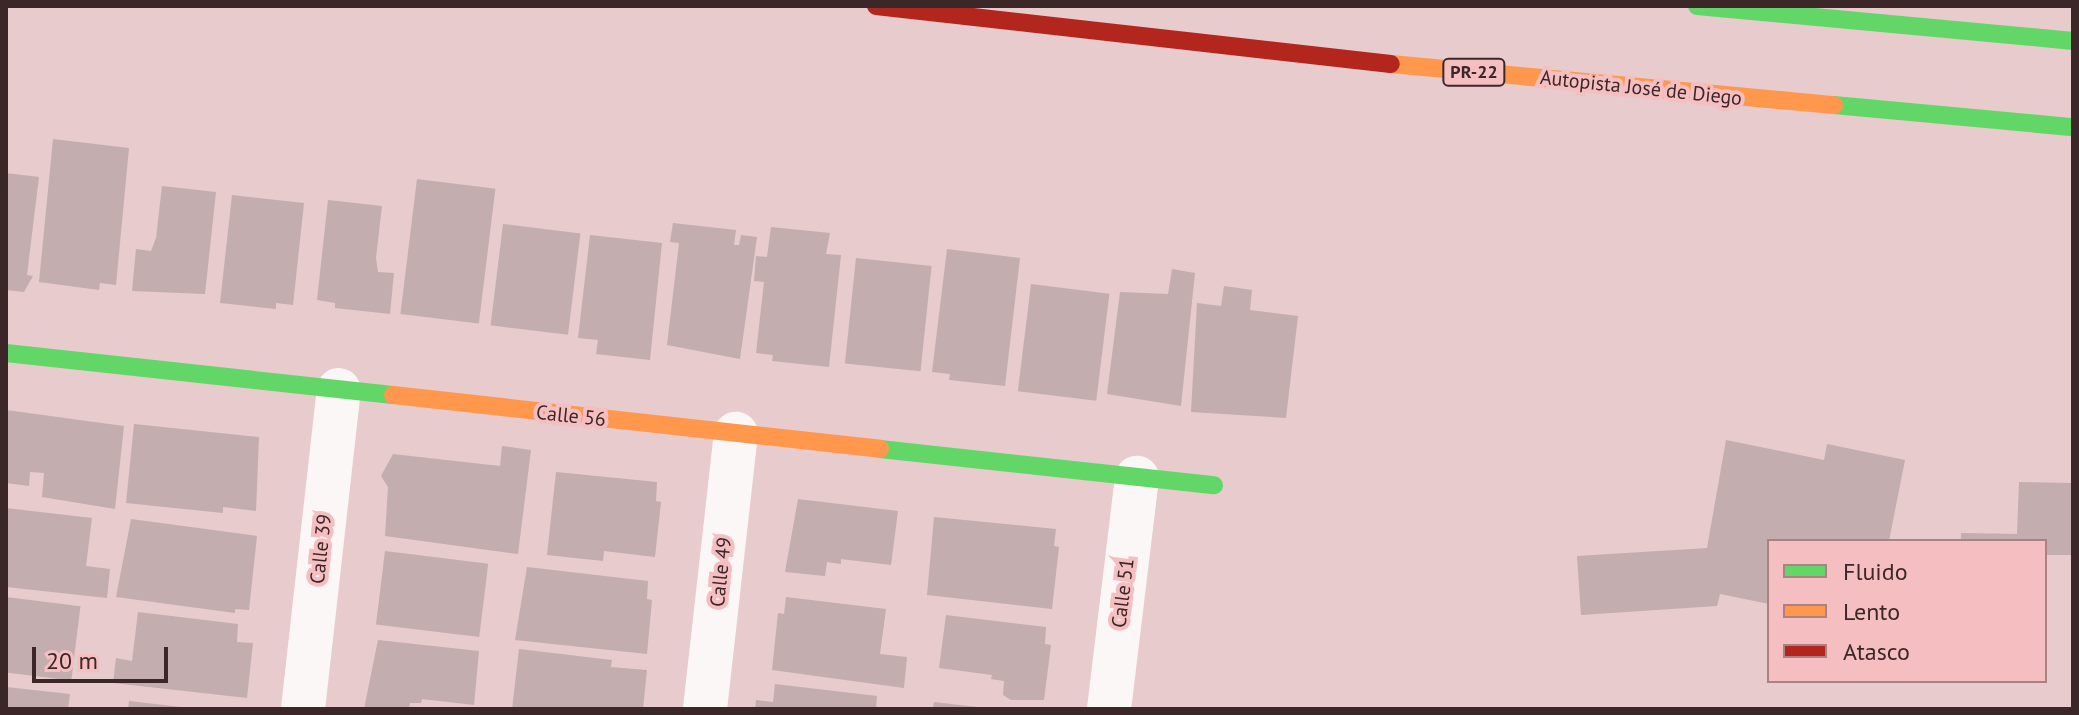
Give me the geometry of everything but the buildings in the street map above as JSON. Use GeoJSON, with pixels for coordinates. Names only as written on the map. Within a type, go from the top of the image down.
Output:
{"type":"FeatureCollection","features":[{"type":"Feature","properties":{"kind":"main road","name":"Autopista José de Diego"},"geometry":{"type":"LineString","coordinates":[[876,6],[1373,62],[2073,127]]}},
{"type":"Feature","properties":{"kind":"main road"},"geometry":{"type":"LineString","coordinates":[[1697,6],[2073,41]]}},
{"type":"Feature","properties":{"kind":"main road","name":"Calle 56"},"geometry":{"type":"LineString","coordinates":[[6,353],[1214,485]]}},
{"type":"Feature","properties":{"kind":"street","name":"Calle 39"},"geometry":{"type":"LineString","coordinates":[[303,709],[339,390]]}},
{"type":"Feature","properties":{"kind":"street","name":"Calle 49"},"geometry":{"type":"LineString","coordinates":[[705,709],[736,434]]}},
{"type":"Feature","properties":{"kind":"street","name":"Calle 51"},"geometry":{"type":"LineString","coordinates":[[1109,709],[1137,478]]}},
{"type":"Feature","properties":{"kind":"traffic: fast"},"geometry":{"type":"LineString","coordinates":[[1697,6],[2073,41]]}},
{"type":"Feature","properties":{"kind":"traffic: fast"},"geometry":{"type":"LineString","coordinates":[[1834,105],[2073,127]]}},
{"type":"Feature","properties":{"kind":"traffic: fast"},"geometry":{"type":"LineString","coordinates":[[6,353],[393,395]]}},
{"type":"Feature","properties":{"kind":"traffic: fast"},"geometry":{"type":"LineString","coordinates":[[880,449],[1214,485]]}},
{"type":"Feature","properties":{"kind":"traffic: slow"},"geometry":{"type":"LineString","coordinates":[[1391,64],[1834,105]]}},
{"type":"Feature","properties":{"kind":"traffic: slow"},"geometry":{"type":"LineString","coordinates":[[393,395],[880,449]]}},
{"type":"Feature","properties":{"kind":"traffic: jam"},"geometry":{"type":"LineString","coordinates":[[876,6],[1391,64]]}}]}
